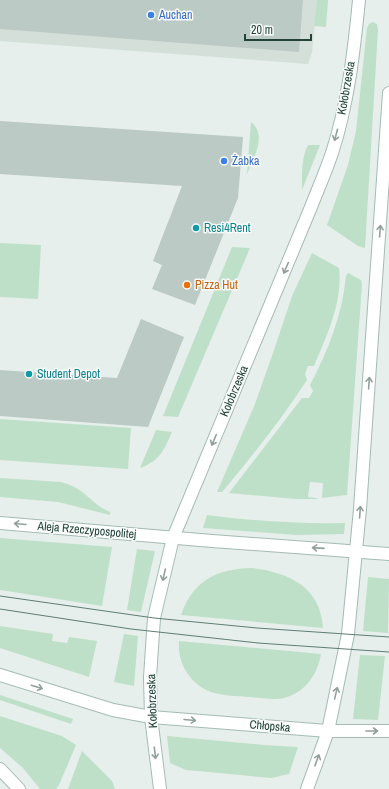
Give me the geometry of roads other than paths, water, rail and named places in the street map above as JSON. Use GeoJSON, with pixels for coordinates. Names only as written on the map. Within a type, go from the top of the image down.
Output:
{"type":"FeatureCollection","features":[{"type":"Feature","properties":{"kind":"main road","name":"Kołobrzeska"},"geometry":{"type":"LineString","coordinates":[[160,789],[151,717],[150,676],[154,618],[173,538],[311,207],[332,152],[345,102],[355,38],[359,0]]}},
{"type":"Feature","properties":{"kind":"main road"},"geometry":{"type":"LineString","coordinates":[[307,789],[328,731],[346,650],[357,551],[387,142],[389,92]]}},
{"type":"Feature","properties":{"kind":"main road","name":"Aleja Rzeczypospolitej"},"geometry":{"type":"LineString","coordinates":[[0,522],[173,538]]}},
{"type":"Feature","properties":{"kind":"main road"},"geometry":{"type":"LineString","coordinates":[[173,538],[389,554]]}},
{"type":"Feature","properties":{"kind":"main road"},"geometry":{"type":"LineString","coordinates":[[0,675],[113,710],[151,717]]}},
{"type":"Feature","properties":{"kind":"main road","name":"Chłopska"},"geometry":{"type":"LineString","coordinates":[[151,717],[328,731],[389,731]]}},
{"type":"Feature","properties":{"kind":"main road"},"geometry":{"type":"LineString","coordinates":[[0,769],[19,789]]}},
{"type":"Feature","properties":{"kind":"tram line"},"geometry":{"type":"LineString","coordinates":[[0,596],[154,618],[257,628],[389,637]]}},
{"type":"Feature","properties":{"kind":"tram line"},"geometry":{"type":"LineString","coordinates":[[0,609],[131,629],[258,643],[389,652]]}},
{"type":"Feature","properties":{"kind":"place","name":"Auchan"},"geometry":{"type":"Point","coordinates":[151,15]}},
{"type":"Feature","properties":{"kind":"place","name":"Żabka"},"geometry":{"type":"Point","coordinates":[224,161]}},
{"type":"Feature","properties":{"kind":"place","name":"Resi4Rent"},"geometry":{"type":"Point","coordinates":[196,228]}},
{"type":"Feature","properties":{"kind":"place","name":"Pizza Hut"},"geometry":{"type":"Point","coordinates":[187,285]}},
{"type":"Feature","properties":{"kind":"place","name":"Student Depot"},"geometry":{"type":"Point","coordinates":[29,374]}}]}
